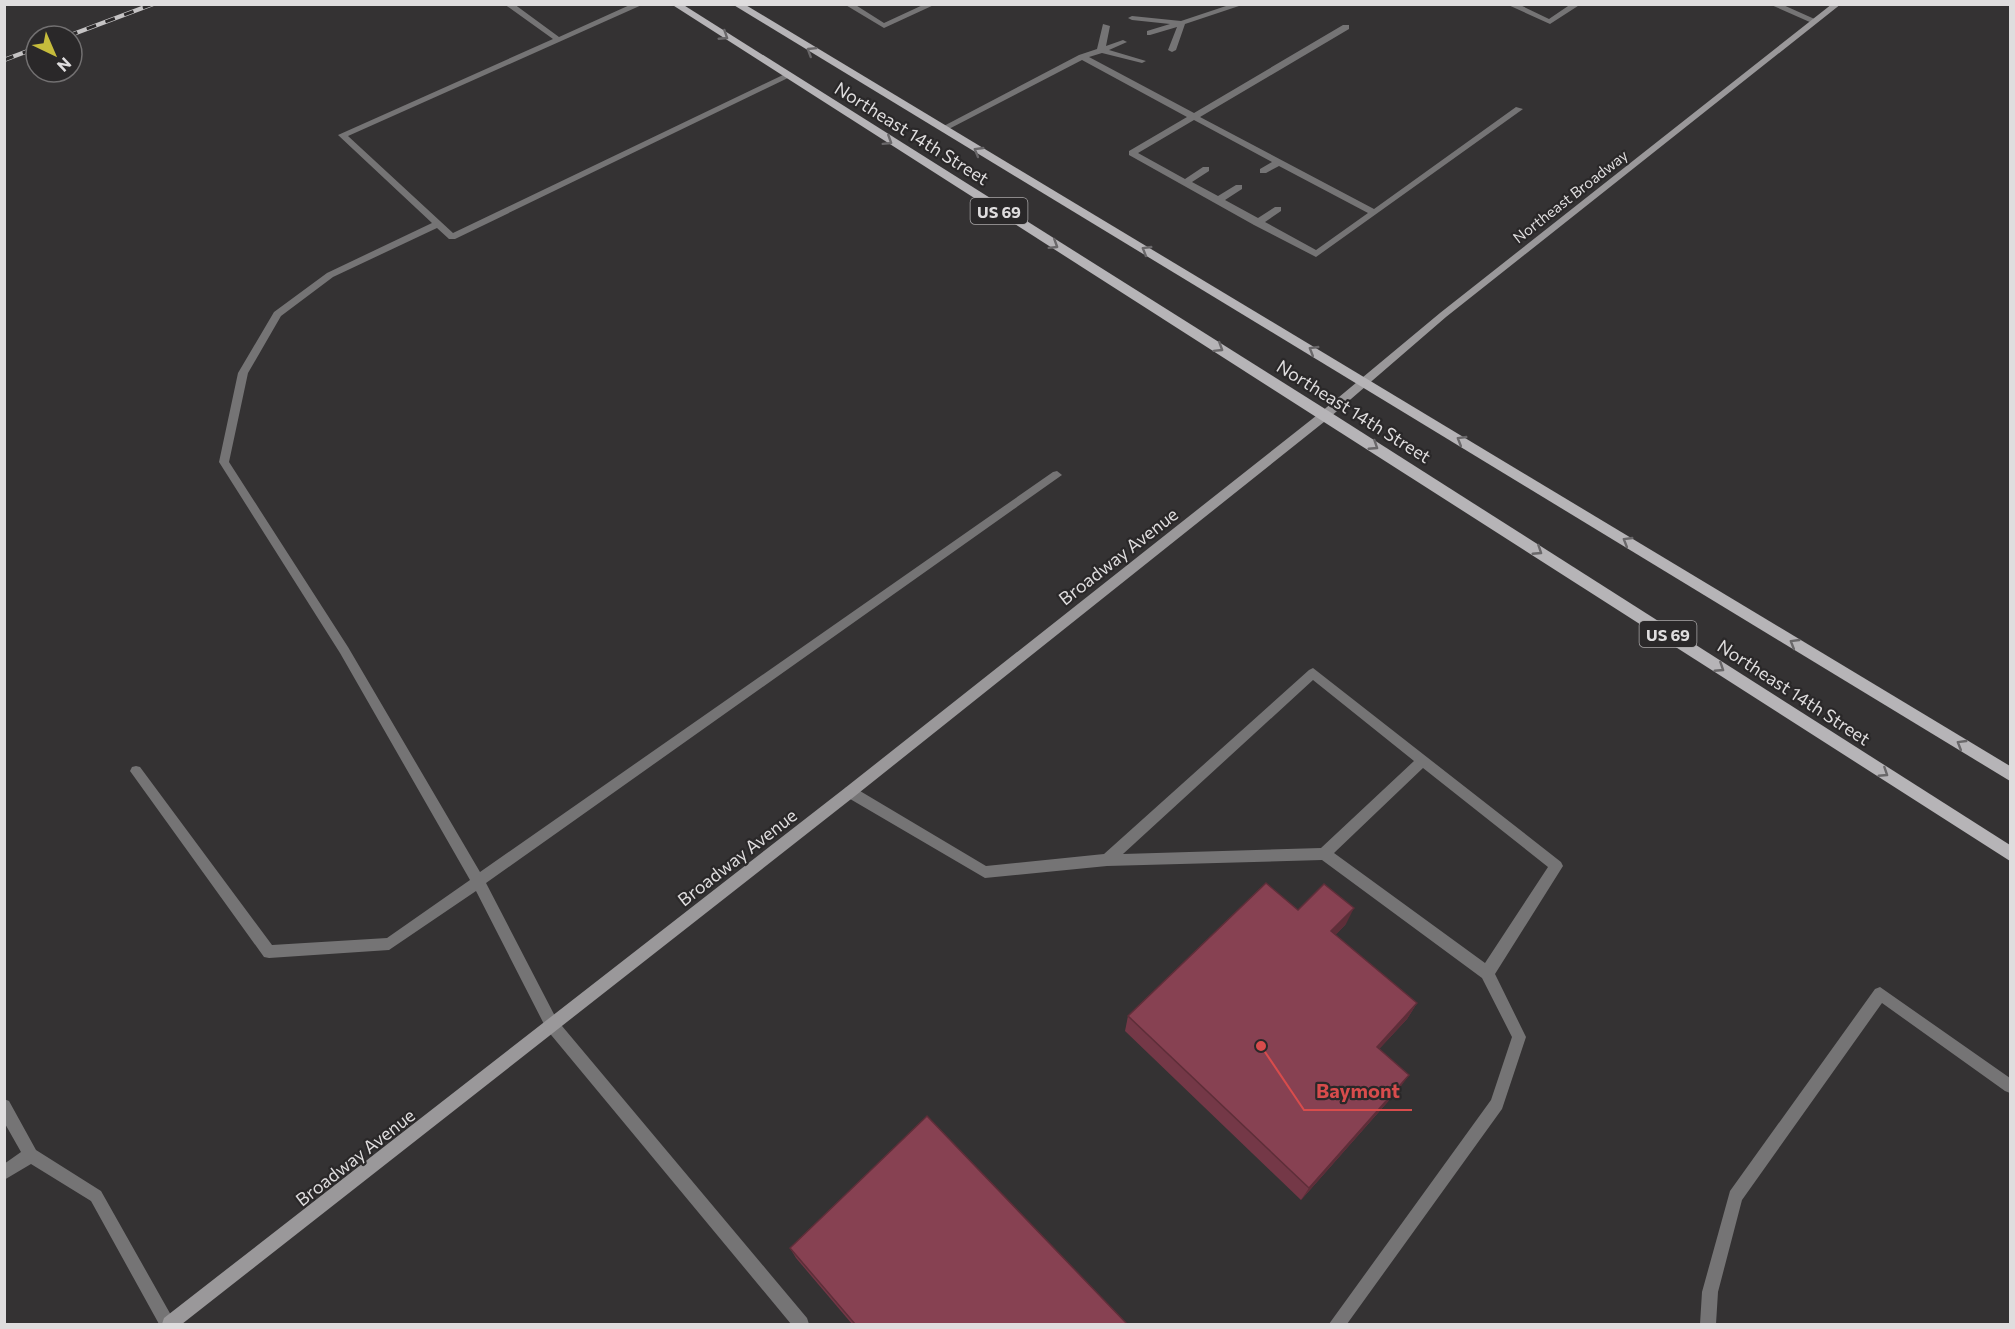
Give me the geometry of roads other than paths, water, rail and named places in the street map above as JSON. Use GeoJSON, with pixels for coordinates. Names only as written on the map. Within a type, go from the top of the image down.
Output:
{"type":"FeatureCollection","features":[{"type":"Feature","properties":{"kind":"main road","name":"Northeast 14th Street"},"geometry":{"type":"LineString","coordinates":[[675,4],[786,77],[1325,415],[2010,854]]}},
{"type":"Feature","properties":{"kind":"main road","name":"Northeast 14th Street"},"geometry":{"type":"LineString","coordinates":[[736,4],[2010,774]]}},
{"type":"Feature","properties":{"kind":"main road","name":"Northeast Broadway"},"geometry":{"type":"LineString","coordinates":[[1325,415],[1363,381],[1837,4]]}},
{"type":"Feature","properties":{"kind":"main road","name":"Broadway Avenue"},"geometry":{"type":"LineString","coordinates":[[169,1324],[850,792],[1325,415]]}},
{"type":"Feature","properties":{"kind":"lane"},"geometry":{"type":"LineString","coordinates":[[508,4],[559,40]]}},
{"type":"Feature","properties":{"kind":"lane"},"geometry":{"type":"LineString","coordinates":[[640,4],[342,135],[452,237],[786,77]]}},
{"type":"Feature","properties":{"kind":"lane"},"geometry":{"type":"LineString","coordinates":[[848,4],[885,26],[932,4]]}},
{"type":"Feature","properties":{"kind":"lane"},"geometry":{"type":"LineString","coordinates":[[1150,33],[1241,4]]}},
{"type":"Feature","properties":{"kind":"lane"},"geometry":{"type":"LineString","coordinates":[[1510,4],[1550,22],[1577,4]]}},
{"type":"Feature","properties":{"kind":"lane"},"geometry":{"type":"LineString","coordinates":[[1773,4],[1815,21]]}},
{"type":"Feature","properties":{"kind":"lane"},"geometry":{"type":"LineString","coordinates":[[1132,18],[1182,23]]}},
{"type":"Feature","properties":{"kind":"lane"},"geometry":{"type":"LineString","coordinates":[[1172,50],[1182,23]]}},
{"type":"Feature","properties":{"kind":"lane"},"geometry":{"type":"LineString","coordinates":[[1101,50],[1106,26]]}},
{"type":"Feature","properties":{"kind":"lane"},"geometry":{"type":"LineString","coordinates":[[1346,27],[1132,153],[1316,254],[1519,109]]}},
{"type":"Feature","properties":{"kind":"lane"},"geometry":{"type":"LineString","coordinates":[[942,129],[1082,57],[1123,42]]}},
{"type":"Feature","properties":{"kind":"lane"},"geometry":{"type":"LineString","coordinates":[[1101,50],[1142,61]]}},
{"type":"Feature","properties":{"kind":"lane"},"geometry":{"type":"LineString","coordinates":[[1082,57],[1193,116],[1312,185],[1374,213]]}},
{"type":"Feature","properties":{"kind":"lane"},"geometry":{"type":"LineString","coordinates":[[1232,153],[1245,145]]}},
{"type":"Feature","properties":{"kind":"lane"},"geometry":{"type":"LineString","coordinates":[[1263,171],[1277,163]]}},
{"type":"Feature","properties":{"kind":"lane"},"geometry":{"type":"LineString","coordinates":[[1186,182],[1206,169]]}},
{"type":"Feature","properties":{"kind":"lane"},"geometry":{"type":"LineString","coordinates":[[1217,201],[1239,187]]}},
{"type":"Feature","properties":{"kind":"lane"},"geometry":{"type":"LineString","coordinates":[[1257,223],[1278,208]]}},
{"type":"Feature","properties":{"kind":"lane"},"geometry":{"type":"LineString","coordinates":[[438,224],[330,275],[277,314],[243,373],[224,462],[344,650],[478,881],[552,1025],[801,1324]]}},
{"type":"Feature","properties":{"kind":"lane"},"geometry":{"type":"LineString","coordinates":[[136,771],[269,952],[389,944],[1057,475]]}},
{"type":"Feature","properties":{"kind":"lane"},"geometry":{"type":"LineString","coordinates":[[1107,860],[1313,673],[1556,866],[1487,973]]}},
{"type":"Feature","properties":{"kind":"lane"},"geometry":{"type":"LineString","coordinates":[[1324,854],[1423,760]]}},
{"type":"Feature","properties":{"kind":"lane"},"geometry":{"type":"LineString","coordinates":[[850,792],[985,872],[1107,860],[1324,854],[1487,973],[1519,1037],[1497,1104],[1337,1324]]}},
{"type":"Feature","properties":{"kind":"lane"},"geometry":{"type":"LineString","coordinates":[[1708,1324],[1710,1292],[1735,1196],[1880,994],[2010,1086]]}},
{"type":"Feature","properties":{"kind":"lane"},"geometry":{"type":"LineString","coordinates":[[4,1106],[31,1155],[96,1196],[169,1324]]}},
{"type":"Feature","properties":{"kind":"lane"},"geometry":{"type":"LineString","coordinates":[[4,1173],[31,1155]]}},
{"type":"Feature","properties":{"kind":"railway"},"geometry":{"type":"LineString","coordinates":[[84,30],[153,4]]}},
{"type":"Feature","properties":{"kind":"railway"},"geometry":{"type":"LineString","coordinates":[[4,60],[24,52]]}},
{"type":"Feature","properties":{"kind":"place","name":"Baymont"},"geometry":{"type":"Point","coordinates":[1261,1046]}}]}
